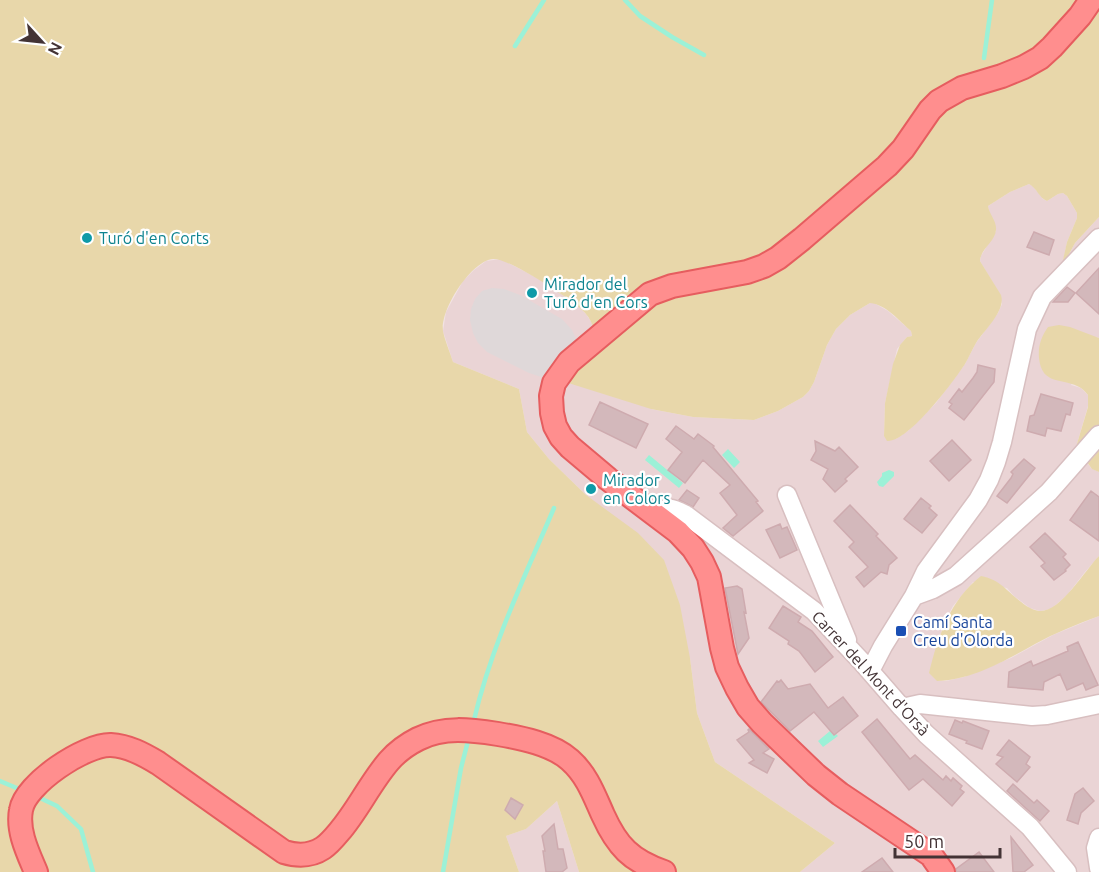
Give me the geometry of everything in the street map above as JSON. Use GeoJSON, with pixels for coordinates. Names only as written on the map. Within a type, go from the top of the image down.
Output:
{"type":"FeatureCollection","features":[{"type":"Feature","properties":{"kind":"main road"},"geometry":{"type":"LineString","coordinates":[[943,872],[931,855],[840,794],[816,775],[748,707],[727,667],[709,577],[702,562],[678,532],[570,447],[555,426],[551,396],[554,383],[569,362],[650,294],[687,283],[747,272],[778,258],[887,166],[939,101],[962,88],[1002,76],[1040,58],[1080,16],[1091,0]]}},
{"type":"Feature","properties":{"kind":"main road"},"geometry":{"type":"LineString","coordinates":[[36,872],[26,848],[21,827],[21,809],[26,797],[57,768],[74,756],[96,747],[109,745],[122,747],[144,755],[284,852],[300,856],[315,852],[331,842],[389,761],[404,749],[418,740],[439,732],[463,729],[499,734],[539,744],[569,759],[583,774],[623,848],[640,862],[663,872]]}},
{"type":"Feature","properties":{"kind":"street"},"geometry":{"type":"LineString","coordinates":[[870,671],[926,571],[978,500],[993,471],[1002,442],[1027,329],[1042,297],[1099,238]]}},
{"type":"Feature","properties":{"kind":"street"},"geometry":{"type":"LineString","coordinates":[[914,596],[933,589],[956,576],[1049,492],[1099,435]]}},
{"type":"Feature","properties":{"kind":"street"},"geometry":{"type":"LineString","coordinates":[[787,495],[852,651]]}},
{"type":"Feature","properties":{"kind":"street","name":"Carrer del Mont d'Orsà"},"geometry":{"type":"LineString","coordinates":[[654,514],[671,508],[698,522],[814,611],[927,734],[1030,827],[1067,872]]}},
{"type":"Feature","properties":{"kind":"street"},"geometry":{"type":"LineString","coordinates":[[902,708],[920,704],[1047,716],[1099,704]]}},
{"type":"Feature","properties":{"kind":"street"},"geometry":{"type":"LineString","coordinates":[[1099,838],[1096,848],[1099,868]]}},
{"type":"Feature","properties":{"kind":"shaded area"},"geometry":{"type":"Polygon","coordinates":[[[0,0],[1099,0],[1099,217],[1075,243],[1061,269],[1067,242],[1077,218],[1077,213],[1067,196],[1063,193],[1058,194],[1047,201],[1029,184],[1010,192],[988,206],[996,230],[980,261],[1001,295],[1000,307],[965,364],[930,410],[896,439],[887,441],[884,436],[885,403],[893,364],[900,345],[907,337],[912,336],[911,331],[897,318],[876,304],[870,303],[850,315],[836,329],[827,345],[814,382],[803,397],[778,411],[754,420],[693,417],[651,409],[562,381],[593,327],[591,322],[583,311],[564,296],[524,271],[501,260],[493,259],[475,268],[459,288],[446,311],[443,331],[453,362],[519,389],[527,432],[549,459],[586,495],[638,533],[664,560],[680,605],[697,713],[715,762],[835,843],[800,872],[579,872],[557,801],[526,829],[506,836],[519,872],[0,872],[0,0]]]}},
{"type":"Feature","properties":{"kind":"shaded area"},"geometry":{"type":"Polygon","coordinates":[[[1029,184],[1047,201],[1063,193],[1077,213],[1067,242],[1062,267],[1075,243],[1099,217],[1099,338],[1096,337],[1071,385],[1081,388],[1088,395],[1088,406],[1076,447],[1091,468],[1099,472],[1099,556],[1067,595],[1051,609],[1040,611],[1030,608],[1007,588],[973,582],[953,606],[943,625],[935,653],[937,681],[964,677],[1011,658],[1053,635],[1099,616],[1099,872],[800,872],[835,843],[715,762],[697,713],[690,658],[586,495],[549,459],[527,432],[519,389],[453,362],[443,331],[446,312],[463,281],[474,270],[486,261],[501,259],[543,281],[586,314],[651,409],[693,417],[754,420],[778,411],[803,397],[814,382],[827,345],[836,329],[850,315],[874,303],[888,311],[911,331],[912,336],[907,337],[897,349],[885,403],[884,436],[896,439],[909,430],[936,403],[998,313],[1002,304],[998,291],[980,261],[996,231],[988,206],[1010,192],[1029,184]]]}},
{"type":"Feature","properties":{"kind":"shaded area"},"geometry":{"type":"Polygon","coordinates":[[[492,288],[504,289],[520,295],[562,319],[572,330],[579,345],[553,374],[541,377],[529,373],[487,352],[478,343],[470,320],[471,309],[475,299],[482,291],[492,288]]]}},
{"type":"Feature","properties":{"kind":"shaded area"},"geometry":{"type":"Polygon","coordinates":[[[1059,325],[1099,338],[1099,472],[1092,469],[1076,447],[1088,407],[1088,395],[1074,385],[1049,377],[1041,367],[1039,354],[1042,338],[1048,327],[1059,325]]]}},
{"type":"Feature","properties":{"kind":"shaded area"},"geometry":{"type":"Polygon","coordinates":[[[728,449],[740,462],[734,468],[722,455],[728,449]]]}},
{"type":"Feature","properties":{"kind":"shaded area"},"geometry":{"type":"Polygon","coordinates":[[[649,455],[683,483],[679,488],[645,460],[649,455]]]}},
{"type":"Feature","properties":{"kind":"shaded area"},"geometry":{"type":"Polygon","coordinates":[[[889,470],[894,472],[894,476],[883,487],[879,486],[877,482],[882,473],[889,470]]]}},
{"type":"Feature","properties":{"kind":"shaded area"},"geometry":{"type":"Polygon","coordinates":[[[1099,556],[1099,616],[1058,632],[975,674],[937,681],[929,673],[941,632],[953,607],[981,576],[1000,584],[1029,608],[1039,611],[1047,610],[1064,598],[1099,556]]]}},
{"type":"Feature","properties":{"kind":"shaded area"},"geometry":{"type":"Polygon","coordinates":[[[830,731],[833,735],[838,736],[823,747],[818,741],[830,731]]]}},
{"type":"Feature","properties":{"kind":"shaded area"},"geometry":{"type":"Polygon","coordinates":[[[557,801],[579,872],[519,872],[506,836],[526,829],[557,801]]]}},
{"type":"Feature","properties":{"kind":"building"},"geometry":{"type":"Polygon","coordinates":[[[1034,232],[1054,240],[1049,255],[1027,247],[1034,232]]]}},
{"type":"Feature","properties":{"kind":"building"},"geometry":{"type":"Polygon","coordinates":[[[1099,268],[1099,314],[1076,293],[1099,268]]]}},
{"type":"Feature","properties":{"kind":"building"},"geometry":{"type":"Polygon","coordinates":[[[1067,287],[1075,293],[1068,302],[1053,302],[1067,287]]]}},
{"type":"Feature","properties":{"kind":"building"},"geometry":{"type":"Polygon","coordinates":[[[978,365],[995,369],[994,382],[964,420],[949,408],[952,404],[949,402],[959,389],[962,392],[973,378],[978,365]]]}},
{"type":"Feature","properties":{"kind":"building"},"geometry":{"type":"Polygon","coordinates":[[[1041,394],[1073,403],[1070,415],[1066,414],[1061,431],[1047,428],[1045,436],[1027,431],[1030,416],[1034,415],[1041,394]]]}},
{"type":"Feature","properties":{"kind":"building"},"geometry":{"type":"Polygon","coordinates":[[[600,402],[648,424],[636,448],[589,425],[600,402]]]}},
{"type":"Feature","properties":{"kind":"building"},"geometry":{"type":"Polygon","coordinates":[[[676,426],[694,439],[698,434],[714,446],[758,501],[756,502],[763,511],[733,536],[723,528],[737,515],[720,493],[730,485],[703,460],[685,483],[668,470],[682,452],[666,439],[676,426]]]}},
{"type":"Feature","properties":{"kind":"building"},"geometry":{"type":"Polygon","coordinates":[[[952,440],[971,460],[949,481],[930,461],[952,440]]]}},
{"type":"Feature","properties":{"kind":"building"},"geometry":{"type":"Polygon","coordinates":[[[815,441],[835,451],[839,447],[858,467],[835,492],[823,479],[828,469],[811,460],[816,451],[815,441]]]}},
{"type":"Feature","properties":{"kind":"building"},"geometry":{"type":"Polygon","coordinates":[[[1024,459],[1035,468],[1007,503],[997,496],[1011,478],[1013,474],[1011,472],[1024,459]]]}},
{"type":"Feature","properties":{"kind":"building"},"geometry":{"type":"Polygon","coordinates":[[[687,490],[699,498],[693,507],[679,500],[687,490]]]}},
{"type":"Feature","properties":{"kind":"building"},"geometry":{"type":"Polygon","coordinates":[[[1091,491],[1099,497],[1099,541],[1070,520],[1091,491]]]}},
{"type":"Feature","properties":{"kind":"building"},"geometry":{"type":"Polygon","coordinates":[[[921,498],[937,515],[922,533],[904,519],[921,498]]]}},
{"type":"Feature","properties":{"kind":"building"},"geometry":{"type":"Polygon","coordinates":[[[850,505],[897,558],[889,565],[887,574],[881,572],[864,587],[856,577],[868,567],[849,547],[854,542],[834,521],[850,505]]]}},
{"type":"Feature","properties":{"kind":"building"},"geometry":{"type":"Polygon","coordinates":[[[780,524],[782,529],[787,527],[797,550],[780,558],[766,530],[780,524]]]}},
{"type":"Feature","properties":{"kind":"building"},"geometry":{"type":"Polygon","coordinates":[[[1045,533],[1066,554],[1063,557],[1070,565],[1054,580],[1041,566],[1045,563],[1030,547],[1045,533]]]}},
{"type":"Feature","properties":{"kind":"building"},"geometry":{"type":"Polygon","coordinates":[[[737,586],[742,589],[749,638],[738,654],[725,588],[737,586]]]}},
{"type":"Feature","properties":{"kind":"building"},"geometry":{"type":"Polygon","coordinates":[[[783,606],[801,617],[798,622],[812,631],[833,657],[815,672],[799,651],[788,644],[789,641],[769,628],[783,606]]]}},
{"type":"Feature","properties":{"kind":"building"},"geometry":{"type":"Polygon","coordinates":[[[1078,642],[1098,685],[1086,690],[1083,683],[1067,690],[1060,674],[1044,682],[1043,690],[1008,687],[1009,672],[1031,661],[1033,666],[1068,651],[1067,647],[1078,642]]]}},
{"type":"Feature","properties":{"kind":"building"},"geometry":{"type":"Polygon","coordinates":[[[781,680],[788,689],[810,684],[828,708],[843,697],[858,716],[834,735],[814,712],[790,731],[761,702],[777,681],[781,680]]]}},
{"type":"Feature","properties":{"kind":"building"},"geometry":{"type":"Polygon","coordinates":[[[877,719],[910,759],[915,755],[943,780],[946,776],[951,781],[953,778],[962,786],[960,789],[964,792],[952,806],[923,779],[909,790],[862,732],[877,719]]]}},
{"type":"Feature","properties":{"kind":"building"},"geometry":{"type":"Polygon","coordinates":[[[955,720],[989,731],[982,749],[949,734],[955,720]]]}},
{"type":"Feature","properties":{"kind":"building"},"geometry":{"type":"Polygon","coordinates":[[[749,729],[769,749],[763,753],[774,759],[767,773],[749,763],[754,760],[737,740],[749,732],[749,729]]]}},
{"type":"Feature","properties":{"kind":"building"},"geometry":{"type":"Polygon","coordinates":[[[1009,740],[1030,757],[1026,764],[1030,767],[1017,782],[996,764],[1003,757],[997,755],[1009,740]]]}},
{"type":"Feature","properties":{"kind":"building"},"geometry":{"type":"Polygon","coordinates":[[[1013,784],[1034,803],[1037,800],[1049,811],[1040,821],[1007,791],[1013,784]]]}},
{"type":"Feature","properties":{"kind":"building"},"geometry":{"type":"Polygon","coordinates":[[[1083,788],[1094,801],[1081,813],[1078,824],[1067,820],[1075,794],[1083,788]]]}},
{"type":"Feature","properties":{"kind":"building"},"geometry":{"type":"Polygon","coordinates":[[[511,798],[523,805],[515,819],[505,810],[511,798]]]}},
{"type":"Feature","properties":{"kind":"building"},"geometry":{"type":"Polygon","coordinates":[[[554,824],[558,849],[563,849],[567,868],[562,872],[546,872],[542,836],[554,824]]]}},
{"type":"Feature","properties":{"kind":"building"},"geometry":{"type":"Polygon","coordinates":[[[1011,837],[1033,865],[1024,872],[1013,872],[1011,837]]]}},
{"type":"Feature","properties":{"kind":"building"},"geometry":{"type":"Polygon","coordinates":[[[979,852],[994,872],[956,872],[956,869],[979,852]]]}},
{"type":"Feature","properties":{"kind":"building"},"geometry":{"type":"Polygon","coordinates":[[[882,858],[893,872],[862,872],[882,858]]]}},
{"type":"Feature","properties":{"kind":"waterway"},"geometry":{"type":"LineString","coordinates":[[515,46],[544,0]]}},
{"type":"Feature","properties":{"kind":"waterway"},"geometry":{"type":"LineString","coordinates":[[625,0],[640,16],[704,55]]}},
{"type":"Feature","properties":{"kind":"waterway"},"geometry":{"type":"LineString","coordinates":[[984,58],[992,0]]}},
{"type":"Feature","properties":{"kind":"waterway"},"geometry":{"type":"LineString","coordinates":[[474,720],[499,639],[554,508]]}},
{"type":"Feature","properties":{"kind":"waterway"},"geometry":{"type":"LineString","coordinates":[[443,872],[461,768],[468,741]]}},
{"type":"Feature","properties":{"kind":"waterway"},"geometry":{"type":"LineString","coordinates":[[0,781],[19,789]]}},
{"type":"Feature","properties":{"kind":"waterway"},"geometry":{"type":"LineString","coordinates":[[40,798],[57,806],[81,829],[93,872]]}},
{"type":"Feature","properties":{"kind":"place","name":"Turó d'en Corts"},"geometry":{"type":"Point","coordinates":[87,238]}},
{"type":"Feature","properties":{"kind":"place","name":"Mirador del Turó d'en Cors"},"geometry":{"type":"Point","coordinates":[532,293]}},
{"type":"Feature","properties":{"kind":"place","name":"Mirador en Colors"},"geometry":{"type":"Point","coordinates":[591,489]}},
{"type":"Feature","properties":{"kind":"place","name":"Camí Santa Creu d'Olorda"},"geometry":{"type":"Point","coordinates":[901,631]}}]}
